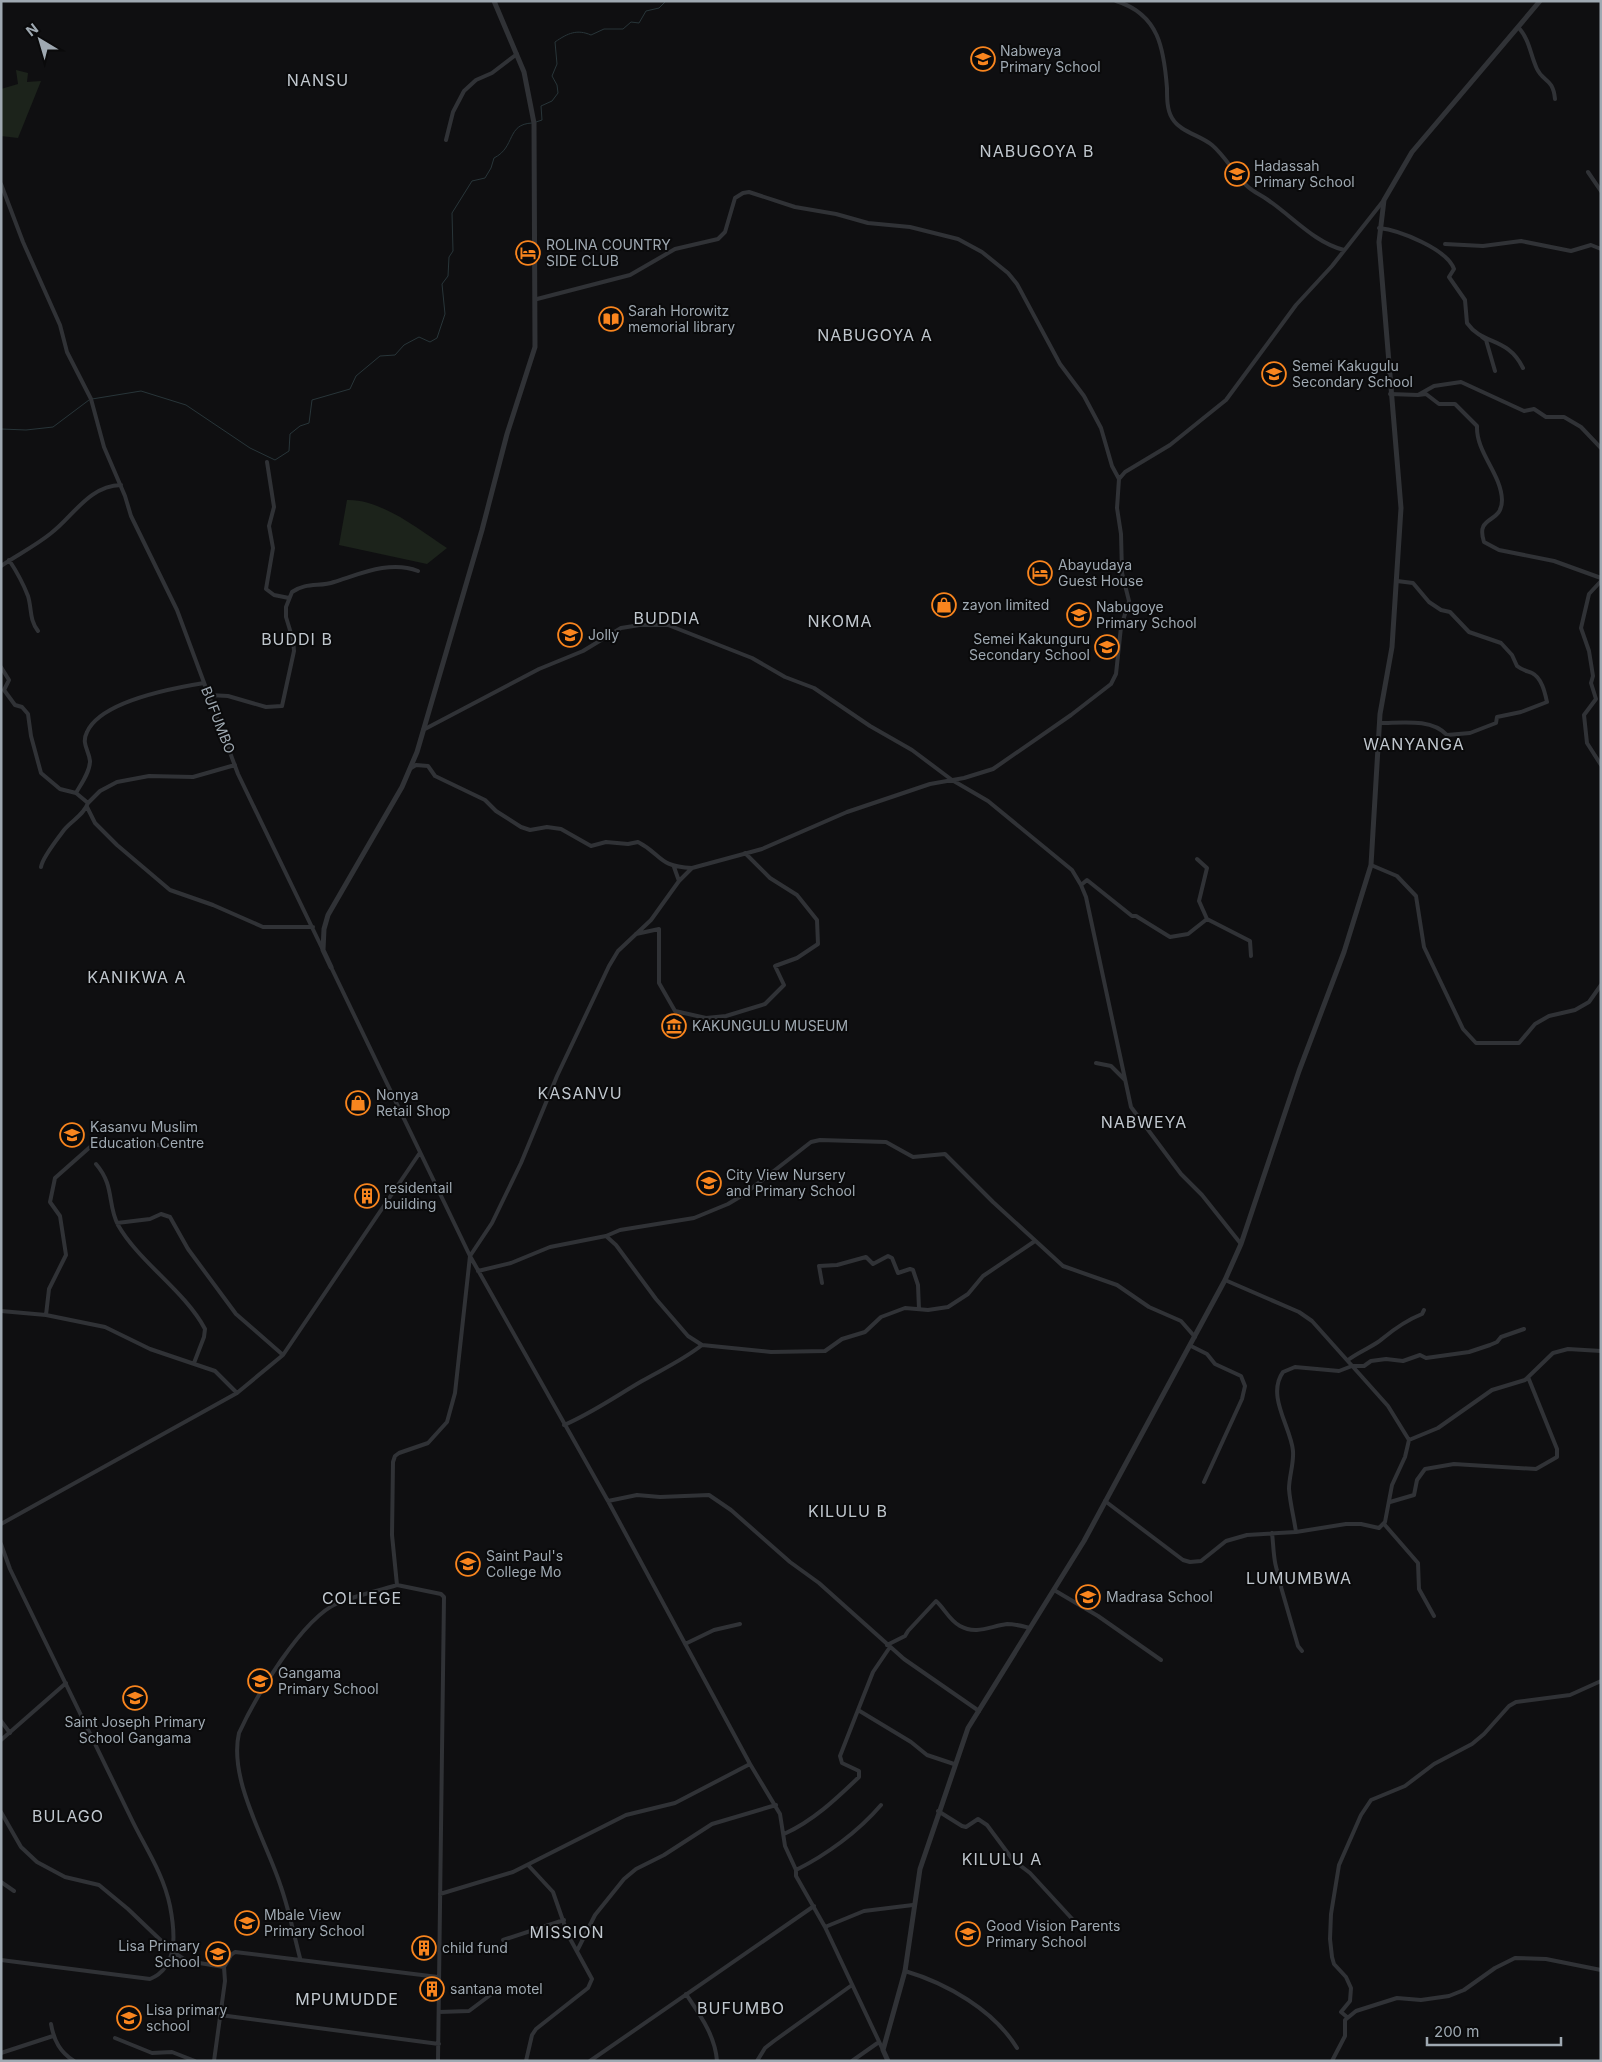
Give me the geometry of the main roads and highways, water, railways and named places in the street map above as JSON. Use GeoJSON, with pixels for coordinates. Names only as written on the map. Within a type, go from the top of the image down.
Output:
{"type":"FeatureCollection","features":[{"type":"Feature","properties":{"kind":"waterway"},"geometry":{"type":"LineString","coordinates":[[536,122],[542,120],[541,106],[552,101],[558,93],[557,85],[552,76],[557,64],[555,42],[564,36],[577,32],[591,35],[604,29],[623,29],[631,22],[639,23],[646,11],[659,8],[666,1]]}},
{"type":"Feature","properties":{"kind":"waterway"},"geometry":{"type":"LineString","coordinates":[[92,399],[141,391],[186,405],[250,448],[275,460],[289,451],[290,434],[300,426],[309,423],[312,400],[350,389],[356,376],[380,356],[395,355],[404,345],[419,337],[430,342],[437,338],[445,314],[442,284],[448,276],[449,257],[453,251],[452,213],[472,181],[485,178],[494,158],[506,148],[518,127],[532,123]]}},
{"type":"Feature","properties":{"kind":"waterway"},"geometry":{"type":"LineString","coordinates":[[1,429],[26,430],[53,427],[89,400]]}},
{"type":"Feature","properties":{"kind":"place","name":"Nabweya Primary School"},"geometry":{"type":"Point","coordinates":[983,59]}},
{"type":"Feature","properties":{"kind":"place","name":"Hadassah Primary School"},"geometry":{"type":"Point","coordinates":[1237,174]}},
{"type":"Feature","properties":{"kind":"place","name":"ROLINA COUNTRY SIDE CLUB"},"geometry":{"type":"Point","coordinates":[528,253]}},
{"type":"Feature","properties":{"kind":"place","name":"Sarah Horowitz memorial library"},"geometry":{"type":"Point","coordinates":[611,319]}},
{"type":"Feature","properties":{"kind":"place","name":"Semei Kakugulu Secondary School"},"geometry":{"type":"Point","coordinates":[1274,374]}},
{"type":"Feature","properties":{"kind":"place","name":"Abayudaya Guest House"},"geometry":{"type":"Point","coordinates":[1040,573]}},
{"type":"Feature","properties":{"kind":"place","name":"zayon limited"},"geometry":{"type":"Point","coordinates":[944,605]}},
{"type":"Feature","properties":{"kind":"place","name":"Nabugoye Primary School"},"geometry":{"type":"Point","coordinates":[1079,615]}},
{"type":"Feature","properties":{"kind":"place","name":"Jolly"},"geometry":{"type":"Point","coordinates":[570,635]}},
{"type":"Feature","properties":{"kind":"place","name":"Semei Kakunguru Secondary School"},"geometry":{"type":"Point","coordinates":[1107,647]}},
{"type":"Feature","properties":{"kind":"place","name":"KAKUNGULU MUSEUM"},"geometry":{"type":"Point","coordinates":[674,1026]}},
{"type":"Feature","properties":{"kind":"place","name":"Nonya Retail Shop"},"geometry":{"type":"Point","coordinates":[358,1103]}},
{"type":"Feature","properties":{"kind":"place","name":"Kasanvu Muslim Education Centre"},"geometry":{"type":"Point","coordinates":[72,1135]}},
{"type":"Feature","properties":{"kind":"place","name":"City View Nursery and Primary School"},"geometry":{"type":"Point","coordinates":[709,1183]}},
{"type":"Feature","properties":{"kind":"place","name":"residentail building"},"geometry":{"type":"Point","coordinates":[367,1196]}},
{"type":"Feature","properties":{"kind":"place","name":"Saint Paul's College Mo"},"geometry":{"type":"Point","coordinates":[468,1564]}},
{"type":"Feature","properties":{"kind":"place","name":"Madrasa School"},"geometry":{"type":"Point","coordinates":[1088,1597]}},
{"type":"Feature","properties":{"kind":"place","name":"Gangama Primary School"},"geometry":{"type":"Point","coordinates":[260,1681]}},
{"type":"Feature","properties":{"kind":"place","name":"Saint Joseph Primary School Gangama"},"geometry":{"type":"Point","coordinates":[135,1698]}},
{"type":"Feature","properties":{"kind":"place","name":"Mbale View Primary School"},"geometry":{"type":"Point","coordinates":[247,1923]}},
{"type":"Feature","properties":{"kind":"place","name":"Good Vision Parents Primary School"},"geometry":{"type":"Point","coordinates":[968,1934]}},
{"type":"Feature","properties":{"kind":"place","name":"child fund"},"geometry":{"type":"Point","coordinates":[424,1948]}},
{"type":"Feature","properties":{"kind":"place","name":"Lisa Primary School"},"geometry":{"type":"Point","coordinates":[218,1954]}},
{"type":"Feature","properties":{"kind":"place","name":"santana motel"},"geometry":{"type":"Point","coordinates":[432,1989]}},
{"type":"Feature","properties":{"kind":"place","name":"Lisa primary school"},"geometry":{"type":"Point","coordinates":[129,2018]}},
{"type":"Feature","properties":{"kind":"district","name":"NANSU"},"geometry":{"type":"Point","coordinates":[318,80]}},
{"type":"Feature","properties":{"kind":"district","name":"NABUGOYA B"},"geometry":{"type":"Point","coordinates":[1037,151]}},
{"type":"Feature","properties":{"kind":"district","name":"NABUGOYA A"},"geometry":{"type":"Point","coordinates":[875,335]}},
{"type":"Feature","properties":{"kind":"district","name":"BUDDIA"},"geometry":{"type":"Point","coordinates":[667,618]}},
{"type":"Feature","properties":{"kind":"district","name":"NKOMA"},"geometry":{"type":"Point","coordinates":[840,621]}},
{"type":"Feature","properties":{"kind":"district","name":"BUDDI B"},"geometry":{"type":"Point","coordinates":[297,639]}},
{"type":"Feature","properties":{"kind":"district","name":"WANYANGA"},"geometry":{"type":"Point","coordinates":[1414,744]}},
{"type":"Feature","properties":{"kind":"district","name":"KANIKWA A"},"geometry":{"type":"Point","coordinates":[137,977]}},
{"type":"Feature","properties":{"kind":"district","name":"KASANVU"},"geometry":{"type":"Point","coordinates":[580,1093]}},
{"type":"Feature","properties":{"kind":"district","name":"NABWEYA"},"geometry":{"type":"Point","coordinates":[1144,1122]}},
{"type":"Feature","properties":{"kind":"district","name":"KILULU B"},"geometry":{"type":"Point","coordinates":[848,1511]}},
{"type":"Feature","properties":{"kind":"district","name":"LUMUMBWA"},"geometry":{"type":"Point","coordinates":[1299,1578]}},
{"type":"Feature","properties":{"kind":"district","name":"COLLEGE"},"geometry":{"type":"Point","coordinates":[362,1598]}},
{"type":"Feature","properties":{"kind":"district","name":"BULAGO"},"geometry":{"type":"Point","coordinates":[68,1816]}},
{"type":"Feature","properties":{"kind":"district","name":"KILULU A"},"geometry":{"type":"Point","coordinates":[1002,1859]}},
{"type":"Feature","properties":{"kind":"district","name":"MISSION"},"geometry":{"type":"Point","coordinates":[567,1932]}},
{"type":"Feature","properties":{"kind":"district","name":"MPUMUDDE"},"geometry":{"type":"Point","coordinates":[347,1999]}},
{"type":"Feature","properties":{"kind":"district","name":"BUFUMBO"},"geometry":{"type":"Point","coordinates":[741,2008]}}]}
